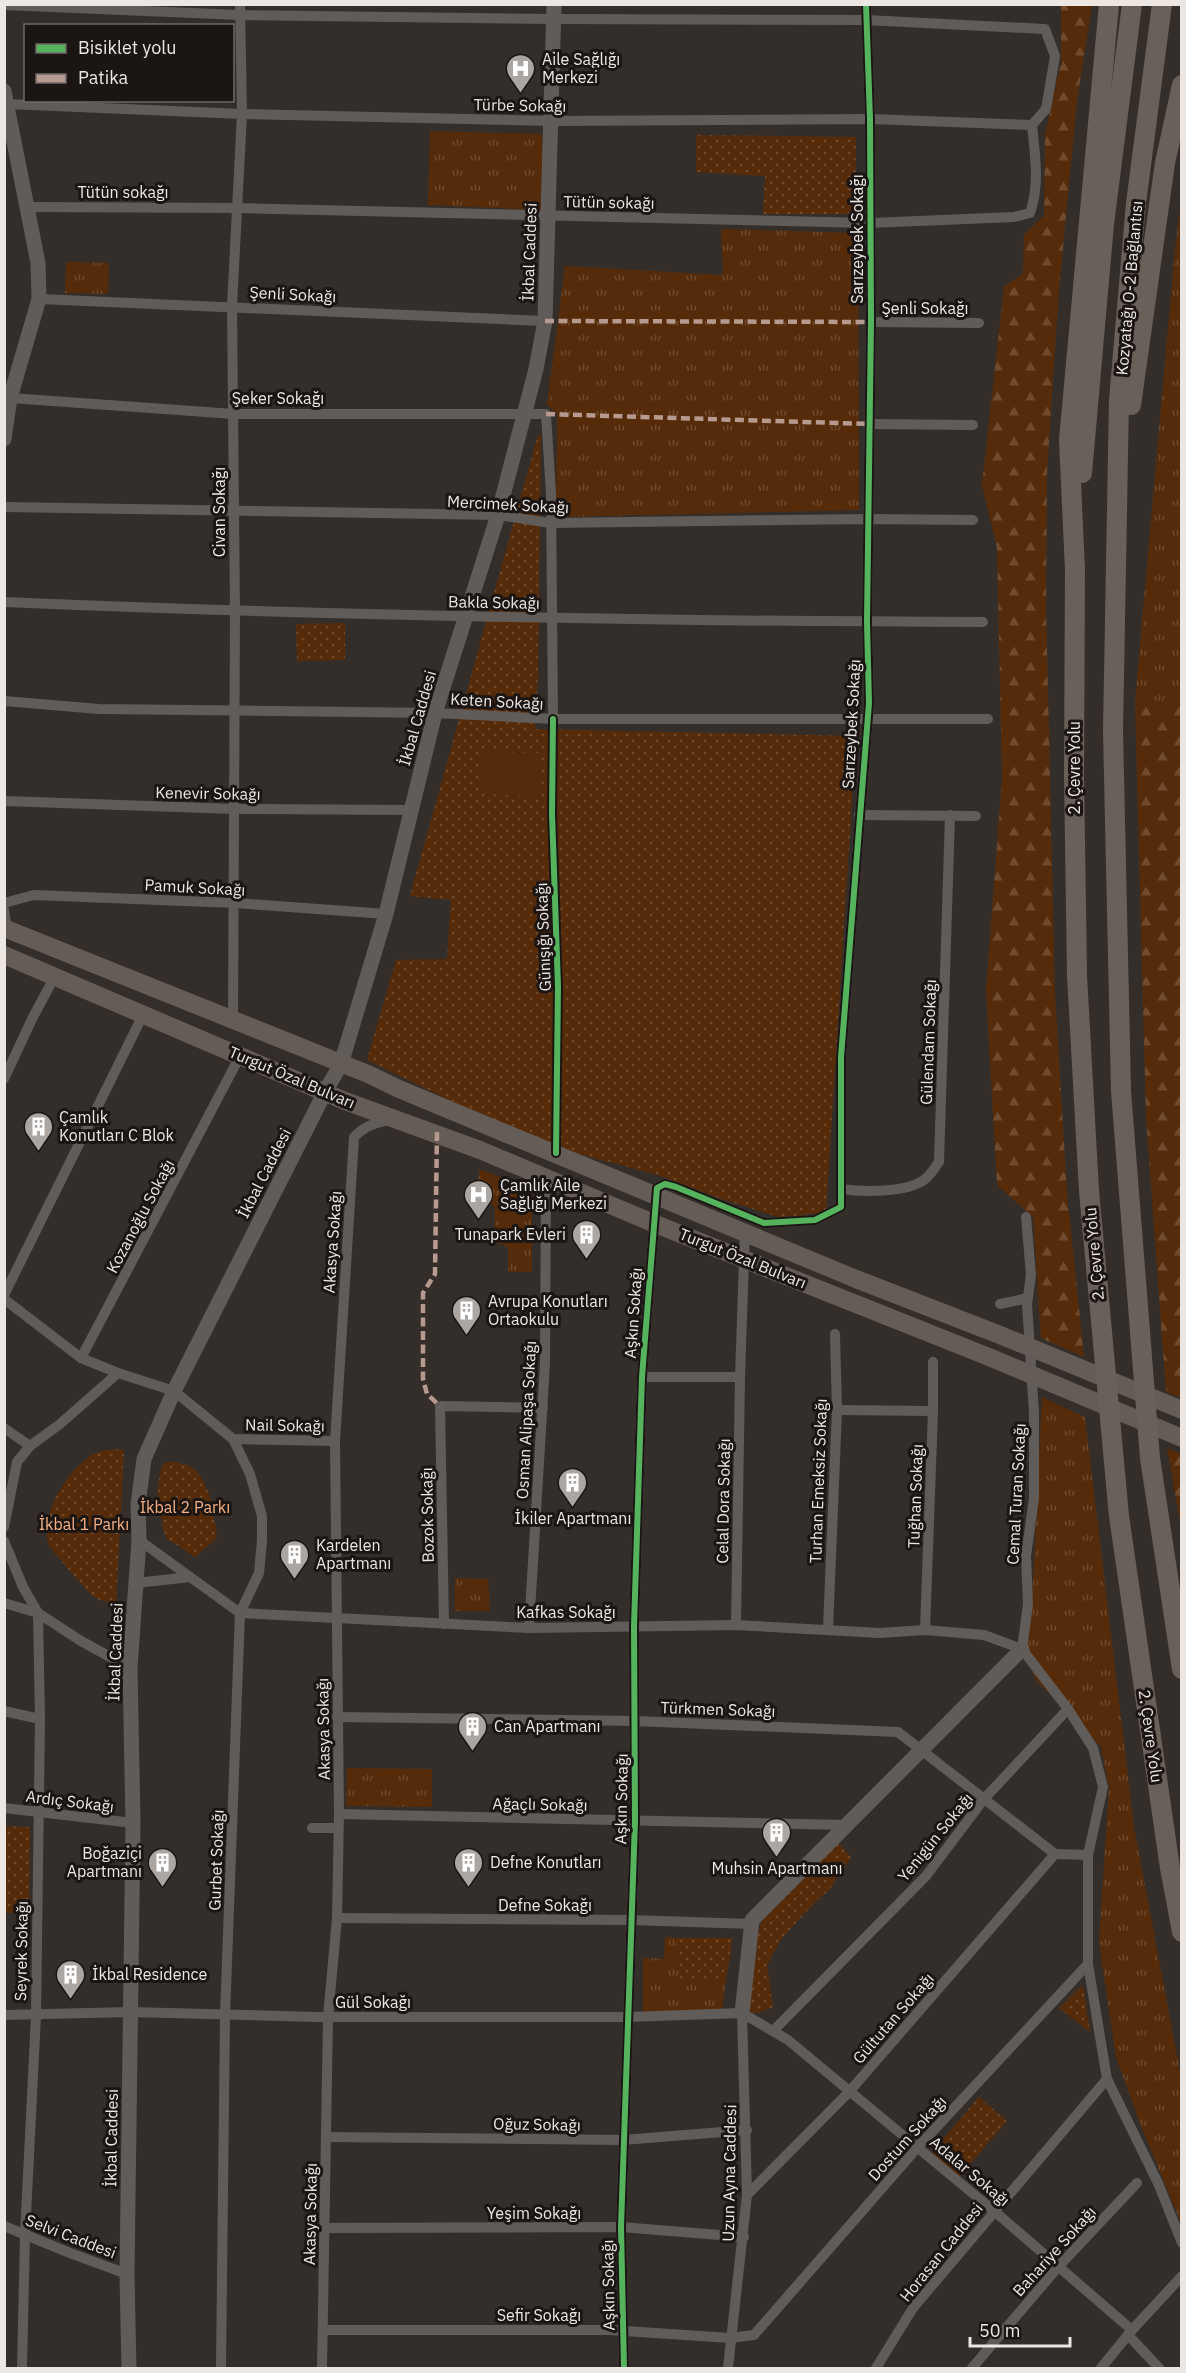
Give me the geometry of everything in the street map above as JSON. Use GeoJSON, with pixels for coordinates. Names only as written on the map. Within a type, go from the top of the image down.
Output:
{"type":"FeatureCollection","features":[{"type":"Feature","properties":{"kind":"highway"},"geometry":{"type":"LineString","coordinates":[[1075,570],[1069,440],[1109,4]]}},
{"type":"Feature","properties":{"kind":"highway","name":"Kozyatağı O-2 Bağlantısı"},"geometry":{"type":"LineString","coordinates":[[1075,570],[1086,400],[1104,224],[1132,4]]}},
{"type":"Feature","properties":{"kind":"highway","name":"Kozyatağı O-2 Bağlantısı"},"geometry":{"type":"LineString","coordinates":[[1115,572],[1119,400],[1136,203],[1162,4]]}},
{"type":"Feature","properties":{"kind":"highway"},"geometry":{"type":"LineString","coordinates":[[1182,85],[1165,163],[1133,390],[1115,572],[1113,730],[1121,1091],[1150,1458],[1182,1669]]}},
{"type":"Feature","properties":{"kind":"highway","name":"2. Çevre Yolu"},"geometry":{"type":"LineString","coordinates":[[1075,570],[1074,774],[1077,963],[1089,1191],[1119,1516],[1170,1868],[1182,1932]]}},
{"type":"Feature","properties":{"kind":"main road","name":"İkbal Caddesi"},"geometry":{"type":"LineString","coordinates":[[129,2368],[127,2274],[133,1823],[130,1668],[140,1540],[138,1505],[144,1459],[174,1391],[341,1064],[386,914],[435,713],[498,515],[536,369],[545,321],[555,12]]}},
{"type":"Feature","properties":{"kind":"main road"},"geometry":{"type":"LineString","coordinates":[[4,439],[7,397],[39,299],[38,263],[6,97]]}},
{"type":"Feature","properties":{"kind":"main road","name":"Turgut Özal Bulvarı"},"geometry":{"type":"LineString","coordinates":[[6,928],[341,1064],[856,1279],[1182,1410]]}},
{"type":"Feature","properties":{"kind":"main road","name":"Turgut Özal Bulvarı"},"geometry":{"type":"LineString","coordinates":[[4,955],[325,1092],[437,1132],[546,1176],[625,1211],[1182,1438]]}},
{"type":"Feature","properties":{"kind":"main road"},"geometry":{"type":"LineString","coordinates":[[742,2013],[752,1920],[1022,1649]]}},
{"type":"Feature","properties":{"kind":"street","name":"Sarızeybek Sokağı"},"geometry":{"type":"LineString","coordinates":[[652,1230],[657,1188],[665,1184],[764,1223],[815,1220],[841,1207],[841,1057],[867,721],[872,322],[870,119],[866,4]]}},
{"type":"Feature","properties":{"kind":"street"},"geometry":{"type":"LineString","coordinates":[[4,5],[240,10],[555,12],[866,20],[1045,29],[1055,56],[1046,108],[1032,125]]}},
{"type":"Feature","properties":{"kind":"street","name":"Civan Sokağı"},"geometry":{"type":"LineString","coordinates":[[233,1020],[235,612],[232,306],[242,114],[240,10]]}},
{"type":"Feature","properties":{"kind":"street","name":"Türbe Sokağı"},"geometry":{"type":"LineString","coordinates":[[6,97],[24,98]]}},
{"type":"Feature","properties":{"kind":"street","name":"Türbe Sokağı"},"geometry":{"type":"LineString","coordinates":[[75,102],[242,114],[552,121],[870,119],[1032,125]]}},
{"type":"Feature","properties":{"kind":"street","name":"Tütün sokağı"},"geometry":{"type":"LineString","coordinates":[[26,207],[237,208],[870,223],[1014,217],[1030,213],[1035,197],[1036,162],[1032,125]]}},
{"type":"Feature","properties":{"kind":"street","name":"Şenli Sokağı"},"geometry":{"type":"LineString","coordinates":[[39,299],[545,321]]}},
{"type":"Feature","properties":{"kind":"street","name":"Şenli Sokağı"},"geometry":{"type":"LineString","coordinates":[[872,322],[979,323]]}},
{"type":"Feature","properties":{"kind":"street","name":"Şeker Sokağı"},"geometry":{"type":"LineString","coordinates":[[7,397],[234,414],[546,414],[551,494],[550,523]]}},
{"type":"Feature","properties":{"kind":"street"},"geometry":{"type":"LineString","coordinates":[[871,424],[973,425]]}},
{"type":"Feature","properties":{"kind":"street","name":"Mercimek Sokağı"},"geometry":{"type":"LineString","coordinates":[[4,507],[498,515],[550,523],[973,520]]}},
{"type":"Feature","properties":{"kind":"street"},"geometry":{"type":"LineString","coordinates":[[550,523],[553,719]]}},
{"type":"Feature","properties":{"kind":"street","name":"Bakla Sokağı"},"geometry":{"type":"LineString","coordinates":[[4,602],[235,612],[983,622]]}},
{"type":"Feature","properties":{"kind":"street","name":"Keten Sokağı"},"geometry":{"type":"LineString","coordinates":[[4,701],[99,710],[435,713],[553,719],[867,721],[988,719]]}},
{"type":"Feature","properties":{"kind":"street","name":"Kenevir Sokağı"},"geometry":{"type":"LineString","coordinates":[[4,801],[235,809],[410,810]]}},
{"type":"Feature","properties":{"kind":"street"},"geometry":{"type":"LineString","coordinates":[[859,815],[976,816]]}},
{"type":"Feature","properties":{"kind":"street","name":"Gülendam Sokağı"},"geometry":{"type":"LineString","coordinates":[[841,1189],[869,1192],[907,1186],[924,1180],[939,1162],[950,815]]}},
{"type":"Feature","properties":{"kind":"street","name":"Pamuk Sokağı"},"geometry":{"type":"LineString","coordinates":[[4,903],[34,895],[235,903],[386,914]]}},
{"type":"Feature","properties":{"kind":"street"},"geometry":{"type":"LineString","coordinates":[[4,910],[6,928]]}},
{"type":"Feature","properties":{"kind":"street"},"geometry":{"type":"LineString","coordinates":[[4,1079],[55,976]]}},
{"type":"Feature","properties":{"kind":"street"},"geometry":{"type":"LineString","coordinates":[[144,1013],[4,1297],[81,1358],[174,1391]]}},
{"type":"Feature","properties":{"kind":"street","name":"Kozanoğlu Sokağı"},"geometry":{"type":"LineString","coordinates":[[81,1358],[240,1056]]}},
{"type":"Feature","properties":{"kind":"street","name":"Akasya Sokağı"},"geometry":{"type":"LineString","coordinates":[[322,2368],[328,2017],[337,1918],[339,1814],[335,1441],[354,1137],[363,1128],[374,1123],[398,1119]]}},
{"type":"Feature","properties":{"kind":"street","name":"Osman Alipaşa Sokağı"},"geometry":{"type":"LineString","coordinates":[[529,1628],[545,1363],[546,1176]]}},
{"type":"Feature","properties":{"kind":"street","name":"Celal Dora Sokağı"},"geometry":{"type":"LineString","coordinates":[[736,1625],[740,1377],[746,1216]]}},
{"type":"Feature","properties":{"kind":"street","name":"Cemal Turan Sokağı"},"geometry":{"type":"LineString","coordinates":[[1022,1649],[1028,1604],[1026,1556],[1034,1498],[1034,1413],[1027,1304],[1030,1275],[1026,1217]]}},
{"type":"Feature","properties":{"kind":"street","name":"Aşkın Sokağı"},"geometry":{"type":"LineString","coordinates":[[624,2368],[621,2227],[635,1821],[634,1626],[642,1377],[652,1230]]}},
{"type":"Feature","properties":{"kind":"street"},"geometry":{"type":"LineString","coordinates":[[1000,1304],[1024,1299],[1027,1304]]}},
{"type":"Feature","properties":{"kind":"street","name":"Turhan Emeksiz Sokağı"},"geometry":{"type":"LineString","coordinates":[[828,1629],[837,1410],[835,1334]]}},
{"type":"Feature","properties":{"kind":"street","name":"Tuğhan Sokağı"},"geometry":{"type":"LineString","coordinates":[[925,1630],[933,1362]]}},
{"type":"Feature","properties":{"kind":"street"},"geometry":{"type":"LineString","coordinates":[[4,1527],[17,1462],[30,1446],[60,1424],[118,1373]]}},
{"type":"Feature","properties":{"kind":"street"},"geometry":{"type":"LineString","coordinates":[[642,1377],[740,1377]]}},
{"type":"Feature","properties":{"kind":"street","name":"Gurbet Sokağı"},"geometry":{"type":"LineString","coordinates":[[174,1391],[233,1439],[250,1474],[262,1516],[259,1573],[240,1613],[225,2015],[221,2368]]}},
{"type":"Feature","properties":{"kind":"street","name":"Bozok Sokağı"},"geometry":{"type":"LineString","coordinates":[[444,1624],[440,1406],[543,1408]]}},
{"type":"Feature","properties":{"kind":"street"},"geometry":{"type":"LineString","coordinates":[[837,1410],[933,1411]]}},
{"type":"Feature","properties":{"kind":"street"},"geometry":{"type":"LineString","coordinates":[[4,1428],[30,1446]]}},
{"type":"Feature","properties":{"kind":"street","name":"Nail Sokağı"},"geometry":{"type":"LineString","coordinates":[[233,1439],[335,1441]]}},
{"type":"Feature","properties":{"kind":"street"},"geometry":{"type":"LineString","coordinates":[[140,1540],[240,1613]]}},
{"type":"Feature","properties":{"kind":"street","name":"Seyrek Sokağı"},"geometry":{"type":"LineString","coordinates":[[4,1541],[23,1587],[38,1613],[40,1719],[36,2016],[22,2368]]}},
{"type":"Feature","properties":{"kind":"street"},"geometry":{"type":"LineString","coordinates":[[136,1583],[190,1577]]}},
{"type":"Feature","properties":{"kind":"street"},"geometry":{"type":"LineString","coordinates":[[4,1603],[38,1613],[81,1641],[130,1668]]}},
{"type":"Feature","properties":{"kind":"street","name":"Kafkas Sokağı"},"geometry":{"type":"LineString","coordinates":[[240,1613],[529,1628],[736,1625],[879,1633],[925,1630],[984,1635],[1022,1649]]}},
{"type":"Feature","properties":{"kind":"street"},"geometry":{"type":"LineString","coordinates":[[1022,1649],[1068,1709],[1093,1748],[1103,1787],[1088,1855],[1088,1964],[1107,2079],[1158,2183],[1182,2243]]}},
{"type":"Feature","properties":{"kind":"street","name":"Yenigün Sokağı"},"geometry":{"type":"LineString","coordinates":[[773,2031],[926,1876],[984,1799],[1068,1709]]}},
{"type":"Feature","properties":{"kind":"street"},"geometry":{"type":"LineString","coordinates":[[4,1711],[40,1719]]}},
{"type":"Feature","properties":{"kind":"street","name":"Türkmen Sokağı"},"geometry":{"type":"LineString","coordinates":[[337,1717],[636,1721],[898,1732],[1055,1854]]}},
{"type":"Feature","properties":{"kind":"street","name":"Ardıç Sokağı"},"geometry":{"type":"LineString","coordinates":[[4,1808],[133,1823]]}},
{"type":"Feature","properties":{"kind":"street","name":"Ağaçlı Sokağı"},"geometry":{"type":"LineString","coordinates":[[339,1814],[848,1825]]}},
{"type":"Feature","properties":{"kind":"street"},"geometry":{"type":"LineString","coordinates":[[312,1828],[338,1828]]}},
{"type":"Feature","properties":{"kind":"street"},"geometry":{"type":"LineString","coordinates":[[1055,1854],[1088,1855]]}},
{"type":"Feature","properties":{"kind":"street","name":"Gültutan Sokağı"},"geometry":{"type":"LineString","coordinates":[[747,2195],[849,2092],[1055,1854]]}},
{"type":"Feature","properties":{"kind":"street","name":"Defne Sokağı"},"geometry":{"type":"LineString","coordinates":[[337,1918],[631,1920],[752,1924]]}},
{"type":"Feature","properties":{"kind":"street","name":"Dostum Sokağı"},"geometry":{"type":"LineString","coordinates":[[754,2335],[918,2147],[1088,1964]]}},
{"type":"Feature","properties":{"kind":"street","name":"Gül Sokağı"},"geometry":{"type":"LineString","coordinates":[[4,2016],[130,2012],[328,2017],[627,2017],[742,2013]]}},
{"type":"Feature","properties":{"kind":"street","name":"Adalar Sokağı"},"geometry":{"type":"LineString","coordinates":[[742,2013],[788,2040],[1059,2266],[1130,2333],[1159,2368]]}},
{"type":"Feature","properties":{"kind":"street","name":"Uzun Ayna Caddesi"},"geometry":{"type":"LineString","coordinates":[[728,2368],[747,2195],[742,2013]]}},
{"type":"Feature","properties":{"kind":"street","name":"Horasan Caddesi"},"geometry":{"type":"LineString","coordinates":[[876,2368],[913,2308],[1107,2079]]}},
{"type":"Feature","properties":{"kind":"street","name":"Oğuz Sokağı"},"geometry":{"type":"LineString","coordinates":[[326,2137],[623,2140],[747,2130]]}},
{"type":"Feature","properties":{"kind":"street","name":"Bahariye Sokağı"},"geometry":{"type":"LineString","coordinates":[[972,2368],[1059,2266],[1137,2183]]}},
{"type":"Feature","properties":{"kind":"street","name":"Selvi Caddesi"},"geometry":{"type":"LineString","coordinates":[[4,2226],[127,2274]]}},
{"type":"Feature","properties":{"kind":"street","name":"Yeşim Sokağı"},"geometry":{"type":"LineString","coordinates":[[324,2228],[621,2227],[744,2237]]}},
{"type":"Feature","properties":{"kind":"street"},"geometry":{"type":"LineString","coordinates":[[1101,2368],[1182,2276]]}},
{"type":"Feature","properties":{"kind":"street","name":"Sefir Sokağı"},"geometry":{"type":"LineString","coordinates":[[323,2330],[622,2331],[730,2338],[754,2335]]}},
{"type":"Feature","properties":{"kind":"green space"},"geometry":{"type":"Polygon","coordinates":[[[1061,5],[1092,5],[1077,101],[1059,289],[1047,472],[1046,606],[1055,994],[1067,1193],[1084,1357],[1041,1338],[1033,1217],[997,1185],[986,991],[1002,779],[997,548],[982,485],[1004,287],[1023,273],[1024,235],[1044,216],[1045,134],[1061,62],[1061,5]]]}},
{"type":"Feature","properties":{"kind":"green space"},"geometry":{"type":"Polygon","coordinates":[[[430,131],[542,134],[542,210],[428,205],[430,131]]]}},
{"type":"Feature","properties":{"kind":"green space"},"geometry":{"type":"Polygon","coordinates":[[[696,135],[856,137],[855,214],[763,214],[765,176],[696,172],[696,135]]]}},
{"type":"Feature","properties":{"kind":"green space"},"geometry":{"type":"Polygon","coordinates":[[[1181,202],[1181,701],[1135,701],[1175,249],[1181,202]]]}},
{"type":"Feature","properties":{"kind":"green space"},"geometry":{"type":"Polygon","coordinates":[[[721,229],[858,233],[859,510],[556,517],[557,414],[547,405],[565,266],[723,275],[721,229]]]}},
{"type":"Feature","properties":{"kind":"green space"},"geometry":{"type":"Polygon","coordinates":[[[66,262],[109,263],[108,294],[65,293],[66,262]]]}},
{"type":"Feature","properties":{"kind":"green space"},"geometry":{"type":"Polygon","coordinates":[[[538,435],[541,435],[535,729],[856,736],[826,1212],[781,1218],[721,1199],[661,1176],[538,1143],[367,1060],[396,960],[447,959],[451,900],[410,896],[538,435]]]}},
{"type":"Feature","properties":{"kind":"green space"},"geometry":{"type":"Polygon","coordinates":[[[345,623],[345,660],[297,661],[296,624],[345,623]]]}},
{"type":"Feature","properties":{"kind":"green space"},"geometry":{"type":"Polygon","coordinates":[[[1135,701],[1181,701],[1181,1398],[1166,1392],[1146,1117],[1135,701]]]}},
{"type":"Feature","properties":{"kind":"green space"},"geometry":{"type":"Polygon","coordinates":[[[481,752],[540,753],[540,796],[480,794],[481,752]]]}},
{"type":"Feature","properties":{"kind":"green space"},"geometry":{"type":"Polygon","coordinates":[[[479,1169],[532,1189],[532,1272],[508,1272],[508,1249],[502,1244],[495,1243],[495,1208],[479,1193],[479,1169]]]}},
{"type":"Feature","properties":{"kind":"green space"},"geometry":{"type":"Polygon","coordinates":[[[1042,1397],[1085,1417],[1134,1827],[1181,2077],[1181,2223],[1116,2057],[1099,1942],[1109,1788],[1101,1747],[1036,1680],[1025,1653],[1033,1583],[1042,1397]]]}},
{"type":"Feature","properties":{"kind":"green space"},"geometry":{"type":"Polygon","coordinates":[[[1167,1448],[1181,1454],[1181,1527],[1167,1448]]]}},
{"type":"Feature","properties":{"kind":"green space","name":"İkbal 1 Parkı"},"geometry":{"type":"Polygon","coordinates":[[[124,1449],[116,1605],[91,1594],[51,1549],[47,1534],[51,1508],[65,1482],[74,1471],[96,1453],[124,1449]]]}},
{"type":"Feature","properties":{"kind":"green space","name":"İkbal 2 Parkı"},"geometry":{"type":"Polygon","coordinates":[[[175,1462],[187,1465],[196,1471],[207,1488],[213,1509],[217,1538],[195,1557],[166,1538],[161,1519],[158,1500],[160,1473],[163,1463],[175,1462]]]}},
{"type":"Feature","properties":{"kind":"green space"},"geometry":{"type":"Polygon","coordinates":[[[455,1578],[488,1579],[490,1611],[455,1611],[455,1578]]]}},
{"type":"Feature","properties":{"kind":"green space"},"geometry":{"type":"Polygon","coordinates":[[[347,1768],[432,1769],[432,1807],[346,1806],[347,1768]]]}},
{"type":"Feature","properties":{"kind":"green space"},"geometry":{"type":"Polygon","coordinates":[[[4,1826],[30,1827],[29,1913],[5,1913],[4,1826]]]}},
{"type":"Feature","properties":{"kind":"green space"},"geometry":{"type":"Polygon","coordinates":[[[838,1843],[851,1857],[829,1890],[782,1938],[767,1965],[773,2007],[758,2013],[746,2011],[752,1962],[761,1922],[838,1843]]]}},
{"type":"Feature","properties":{"kind":"green space"},"geometry":{"type":"Polygon","coordinates":[[[665,1937],[677,1938],[680,1979],[726,1979],[722,2011],[643,2014],[643,1958],[664,1959],[665,1937]]]}},
{"type":"Feature","properties":{"kind":"green space"},"geometry":{"type":"Polygon","coordinates":[[[677,1938],[733,1938],[726,1979],[679,1979],[677,1938]]]}},
{"type":"Feature","properties":{"kind":"green space"},"geometry":{"type":"Polygon","coordinates":[[[1083,1985],[1090,2032],[1059,2008],[1083,1985]]]}},
{"type":"Feature","properties":{"kind":"green space"},"geometry":{"type":"Polygon","coordinates":[[[979,2097],[1007,2121],[959,2177],[931,2153],[979,2097]]]}},
{"type":"Feature","properties":{"kind":"marked path"},"geometry":{"type":"LineString","coordinates":[[545,321],[871,322]]}},
{"type":"Feature","properties":{"kind":"marked path"},"geometry":{"type":"LineString","coordinates":[[546,414],[871,424]]}},
{"type":"Feature","properties":{"kind":"marked path"},"geometry":{"type":"LineString","coordinates":[[437,1132],[435,1274],[423,1293],[423,1379],[427,1394],[440,1406]]}},
{"type":"Feature","properties":{"kind":"cycle path"},"geometry":{"type":"LineString","coordinates":[[624,2368],[621,2227],[635,1821],[634,1626],[642,1377],[657,1188],[665,1184],[676,1187],[764,1223],[815,1220],[841,1207],[841,1057],[869,703],[867,622],[871,322],[870,119],[866,4]]}},
{"type":"Feature","properties":{"kind":"cycle path","name":"Günışığı Sokağı"},"geometry":{"type":"LineString","coordinates":[[553,719],[552,813],[558,987],[556,1153]]}},
{"type":"Feature","properties":{"kind":"place","name":"Aile Sağlığı Merkezi"},"geometry":{"type":"Point","coordinates":[521,94]}},
{"type":"Feature","properties":{"kind":"place","name":"Çamlık Konutları C Blok"},"geometry":{"type":"Point","coordinates":[38,1152]}},
{"type":"Feature","properties":{"kind":"place","name":"Çamlık Aile Sağlığı Merkezi"},"geometry":{"type":"Point","coordinates":[479,1220]}},
{"type":"Feature","properties":{"kind":"place","name":"Tunapark Evleri"},"geometry":{"type":"Point","coordinates":[587,1260]}},
{"type":"Feature","properties":{"kind":"place","name":"Avrupa Konutları Ortaokulu"},"geometry":{"type":"Point","coordinates":[467,1336]}},
{"type":"Feature","properties":{"kind":"place","name":"İkiler Apartmanı"},"geometry":{"type":"Point","coordinates":[573,1508]}},
{"type":"Feature","properties":{"kind":"place","name":"Kardelen Apartmanı"},"geometry":{"type":"Point","coordinates":[295,1580]}},
{"type":"Feature","properties":{"kind":"place","name":"Can Apartmanı"},"geometry":{"type":"Point","coordinates":[473,1752]}},
{"type":"Feature","properties":{"kind":"place","name":"Muhsin Apartmanı"},"geometry":{"type":"Point","coordinates":[777,1858]}},
{"type":"Feature","properties":{"kind":"place","name":"Boğaziçi Apartmanı"},"geometry":{"type":"Point","coordinates":[163,1888]}},
{"type":"Feature","properties":{"kind":"place","name":"Defne Konutları"},"geometry":{"type":"Point","coordinates":[469,1888]}},
{"type":"Feature","properties":{"kind":"place","name":"İkbal Residence"},"geometry":{"type":"Point","coordinates":[71,2000]}}]}
